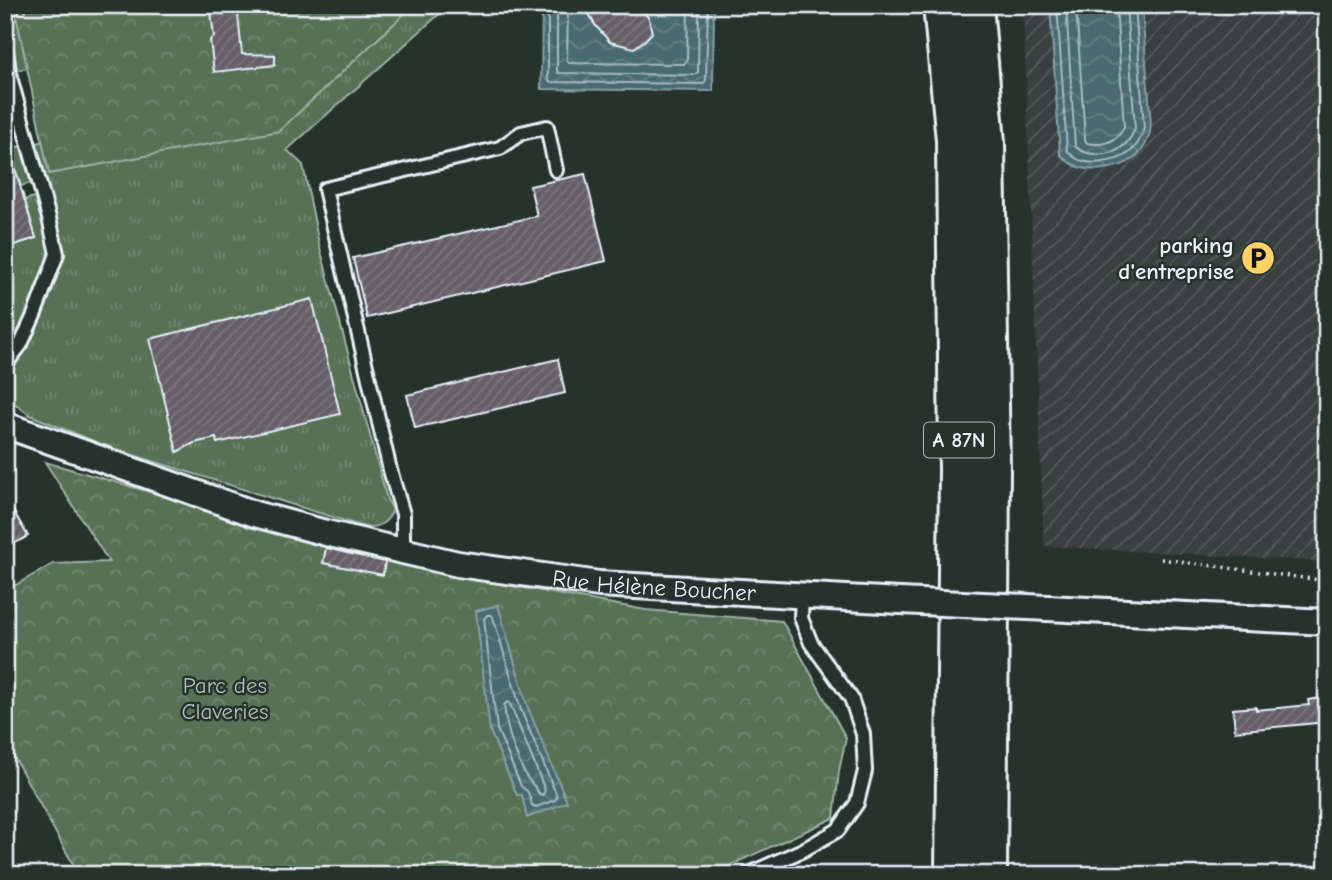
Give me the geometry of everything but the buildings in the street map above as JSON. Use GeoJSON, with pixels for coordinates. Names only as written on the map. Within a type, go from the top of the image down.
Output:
{"type":"FeatureCollection","features":[{"type":"Feature","properties":{"kind":"highway","name":"A 87N"},"geometry":{"type":"LineString","coordinates":[[943,5],[956,140],[959,470],[955,875]]}},
{"type":"Feature","properties":{"kind":"highway","name":"A 87N"},"geometry":{"type":"LineString","coordinates":[[972,5],[985,143],[990,457],[987,875]]}},
{"type":"Feature","properties":{"kind":"street","name":"Rue Hélène Boucher"},"geometry":{"type":"LineString","coordinates":[[5,425],[255,514],[458,564],[599,584],[1327,622]]}},
{"type":"Feature","properties":{"kind":"lane"},"geometry":{"type":"LineString","coordinates":[[5,45],[10,77],[57,254],[21,344],[5,362]]}},
{"type":"Feature","properties":{"kind":"lane"},"geometry":{"type":"LineString","coordinates":[[403,552],[403,514],[390,470],[325,189],[500,148],[521,133],[547,127],[556,170]]}},
{"type":"Feature","properties":{"kind":"lane"},"geometry":{"type":"LineString","coordinates":[[747,875],[803,850],[838,830],[857,803],[865,771],[863,734],[851,698],[811,643],[801,618],[802,596]]}},
{"type":"Feature","properties":{"kind":"path"},"geometry":{"type":"LineString","coordinates":[[5,18],[40,5]]}},
{"type":"Feature","properties":{"kind":"path"},"geometry":{"type":"LineString","coordinates":[[1161,559],[1327,581]]}},
{"type":"Feature","properties":{"kind":"shaded area"},"geometry":{"type":"Polygon","coordinates":[[[1023,5],[1327,5],[1327,562],[1044,546],[1023,5]]]}},
{"type":"Feature","properties":{"kind":"green space"},"geometry":{"type":"Polygon","coordinates":[[[14,5],[414,5],[279,131],[49,174],[14,5]]]}},
{"type":"Feature","properties":{"kind":"green space"},"geometry":{"type":"Polygon","coordinates":[[[237,5],[436,5],[444,10],[287,150],[303,165],[319,244],[387,499],[393,510],[385,521],[374,527],[364,527],[108,447],[30,415],[6,397],[8,369],[34,334],[64,256],[58,224],[34,144],[80,131],[44,65],[16,70],[11,67],[8,32],[11,23],[22,16],[237,5]]]}},
{"type":"Feature","properties":{"kind":"green space"},"geometry":{"type":"Polygon","coordinates":[[[21,146],[31,183],[21,186],[9,149],[21,146]]]}},
{"type":"Feature","properties":{"kind":"green space"},"geometry":{"type":"Polygon","coordinates":[[[34,197],[49,243],[48,258],[16,338],[7,345],[5,237],[11,246],[36,238],[25,200],[34,197]]]}},
{"type":"Feature","properties":{"kind":"green space","name":"Parc des Claveries"},"geometry":{"type":"Polygon","coordinates":[[[45,462],[423,570],[646,610],[782,621],[846,738],[834,818],[709,875],[79,875],[5,741],[5,591],[53,564],[109,562],[45,462]]]}},
{"type":"Feature","properties":{"kind":"water"},"geometry":{"type":"Polygon","coordinates":[[[542,5],[714,5],[713,91],[541,89],[542,5]]]}},
{"type":"Feature","properties":{"kind":"water"},"geometry":{"type":"Polygon","coordinates":[[[1050,5],[1142,5],[1151,127],[1146,144],[1132,160],[1104,169],[1085,169],[1069,163],[1060,154],[1050,5]]]}},
{"type":"Feature","properties":{"kind":"water"},"geometry":{"type":"Polygon","coordinates":[[[498,605],[528,708],[567,802],[527,818],[522,795],[517,795],[490,731],[476,611],[498,605]]]}},
{"type":"Feature","properties":{"kind":"place","name":"parking d'entreprise"},"geometry":{"type":"Point","coordinates":[1258,258]}}]}
